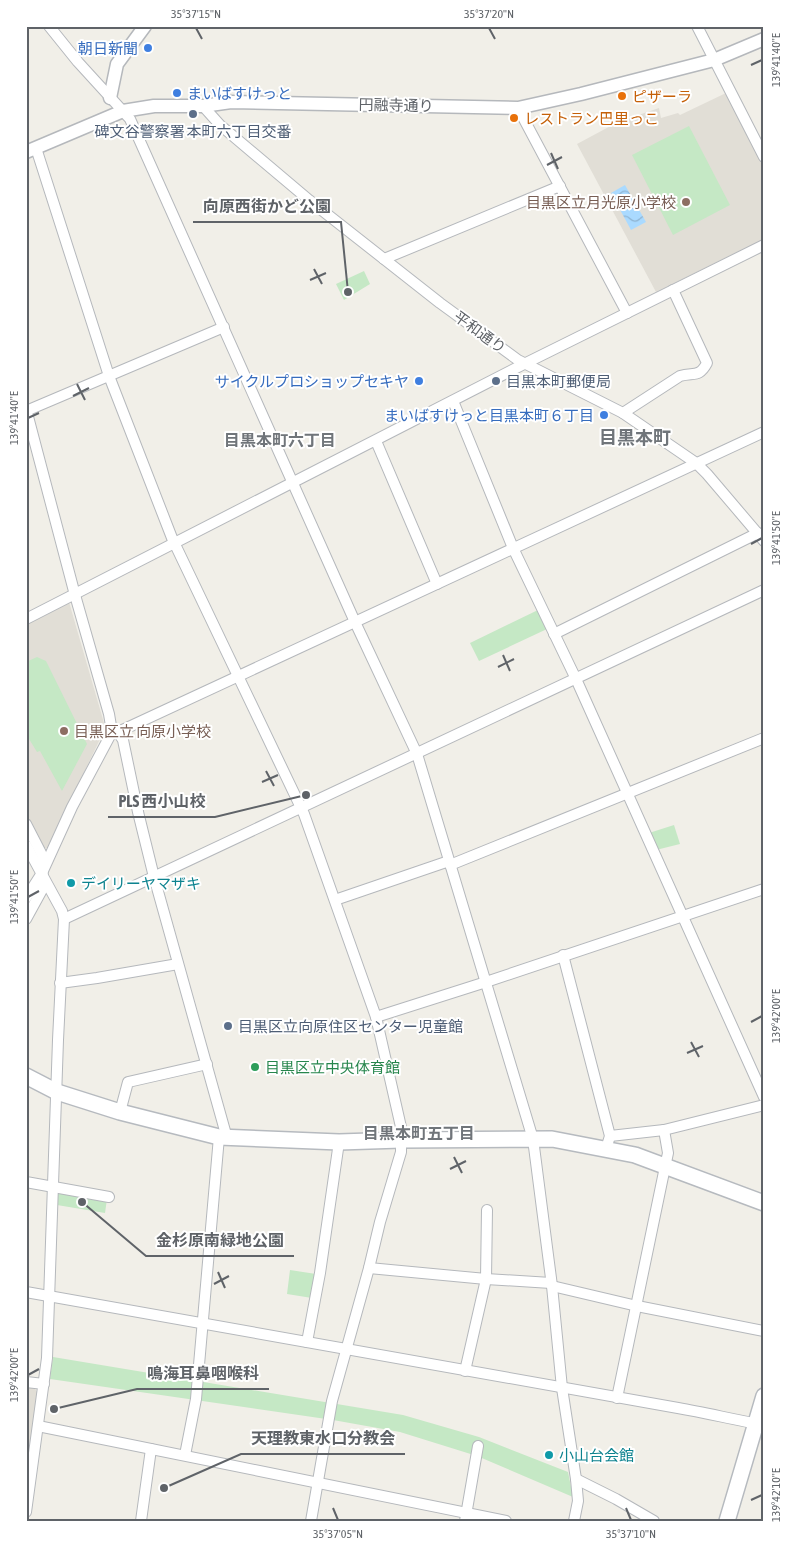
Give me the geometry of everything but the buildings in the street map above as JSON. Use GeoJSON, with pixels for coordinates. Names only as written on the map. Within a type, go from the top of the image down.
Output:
{"type":"FeatureCollection","features":[{"type":"Feature","properties":{"kind":"main road"},"geometry":{"type":"LineString","coordinates":[[26,1076],[57,1092],[120,1112],[223,1138],[338,1142],[533,1139],[608,1142],[635,1155],[764,1203]]}},
{"type":"Feature","properties":{"kind":"main road"},"geometry":{"type":"LineString","coordinates":[[728,1521],[753,1424],[764,1396]]}},
{"type":"Feature","properties":{"kind":"street"},"geometry":{"type":"LineString","coordinates":[[110,98],[117,64],[144,26]]}},
{"type":"Feature","properties":{"kind":"street"},"geometry":{"type":"LineString","coordinates":[[697,26],[764,158]]}},
{"type":"Feature","properties":{"kind":"street"},"geometry":{"type":"LineString","coordinates":[[51,27],[130,119],[355,622],[417,754],[533,1139],[552,1284],[562,1388],[576,1479],[578,1501],[574,1521]]}},
{"type":"Feature","properties":{"kind":"street","name":"円融寺通り"},"geometry":{"type":"LineString","coordinates":[[31,150],[123,111],[154,106],[203,106],[232,102],[518,108],[714,60],[764,39]]}},
{"type":"Feature","properties":{"kind":"street","name":"平和通り"},"geometry":{"type":"LineString","coordinates":[[203,106],[225,130],[309,200],[440,303],[524,364],[623,413],[696,463],[708,474],[761,537]]}},
{"type":"Feature","properties":{"kind":"street"},"geometry":{"type":"LineString","coordinates":[[518,108],[627,313]]}},
{"type":"Feature","properties":{"kind":"street"},"geometry":{"type":"LineString","coordinates":[[31,150],[109,376],[174,544],[302,808],[376,1017],[401,1127],[401,1152],[380,1222],[332,1401],[311,1521]]}},
{"type":"Feature","properties":{"kind":"street"},"geometry":{"type":"LineString","coordinates":[[384,259],[560,186]]}},
{"type":"Feature","properties":{"kind":"street"},"geometry":{"type":"LineString","coordinates":[[26,619],[524,364],[764,244]]}},
{"type":"Feature","properties":{"kind":"street"},"geometry":{"type":"LineString","coordinates":[[623,413],[680,376],[689,373],[698,374],[707,363],[673,290]]}},
{"type":"Feature","properties":{"kind":"street"},"geometry":{"type":"LineString","coordinates":[[212,1214],[223,1138],[207,1064],[154,877],[123,740],[115,732],[74,595],[26,410],[224,327]]}},
{"type":"Feature","properties":{"kind":"street"},"geometry":{"type":"LineString","coordinates":[[453,401],[513,548],[576,679],[764,1097]]}},
{"type":"Feature","properties":{"kind":"street"},"geometry":{"type":"LineString","coordinates":[[26,898],[42,873],[72,807],[115,732],[238,677],[764,432]]}},
{"type":"Feature","properties":{"kind":"street"},"geometry":{"type":"LineString","coordinates":[[376,441],[437,584]]}},
{"type":"Feature","properties":{"kind":"street"},"geometry":{"type":"LineString","coordinates":[[554,634],[761,537]]}},
{"type":"Feature","properties":{"kind":"street"},"geometry":{"type":"LineString","coordinates":[[64,919],[764,590]]}},
{"type":"Feature","properties":{"kind":"street"},"geometry":{"type":"LineString","coordinates":[[335,900],[450,863],[628,794],[764,738]]}},
{"type":"Feature","properties":{"kind":"street"},"geometry":{"type":"LineString","coordinates":[[26,824],[42,855],[44,888],[26,919]]}},
{"type":"Feature","properties":{"kind":"street"},"geometry":{"type":"LineString","coordinates":[[26,845],[62,911],[64,919],[60,983],[47,1358],[26,1512]]}},
{"type":"Feature","properties":{"kind":"street"},"geometry":{"type":"LineString","coordinates":[[376,1017],[764,889]]}},
{"type":"Feature","properties":{"kind":"street"},"geometry":{"type":"LineString","coordinates":[[564,955],[608,1142],[764,1105]]}},
{"type":"Feature","properties":{"kind":"street"},"geometry":{"type":"LineString","coordinates":[[60,983],[89,980],[178,964]]}},
{"type":"Feature","properties":{"kind":"street"},"geometry":{"type":"LineString","coordinates":[[120,1112],[128,1082],[207,1064]]}},
{"type":"Feature","properties":{"kind":"street"},"geometry":{"type":"LineString","coordinates":[[617,1398],[668,1153],[664,1130]]}},
{"type":"Feature","properties":{"kind":"street"},"geometry":{"type":"LineString","coordinates":[[307,1342],[320,1273],[338,1142]]}},
{"type":"Feature","properties":{"kind":"street"},"geometry":{"type":"LineString","coordinates":[[26,1182],[109,1197]]}},
{"type":"Feature","properties":{"kind":"street"},"geometry":{"type":"LineString","coordinates":[[185,1456],[196,1399],[214,1200]]}},
{"type":"Feature","properties":{"kind":"street"},"geometry":{"type":"LineString","coordinates":[[466,1371],[486,1279],[487,1210]]}},
{"type":"Feature","properties":{"kind":"street"},"geometry":{"type":"LineString","coordinates":[[369,1268],[552,1284],[637,1306],[764,1331]]}},
{"type":"Feature","properties":{"kind":"street"},"geometry":{"type":"LineString","coordinates":[[26,1292],[680,1408],[753,1424]]}},
{"type":"Feature","properties":{"kind":"street"},"geometry":{"type":"LineString","coordinates":[[26,1382],[44,1384]]}},
{"type":"Feature","properties":{"kind":"street"},"geometry":{"type":"LineString","coordinates":[[38,1426],[318,1483],[466,1517],[506,1521]]}},
{"type":"Feature","properties":{"kind":"street"},"geometry":{"type":"LineString","coordinates":[[466,1517],[478,1446]]}},
{"type":"Feature","properties":{"kind":"street"},"geometry":{"type":"LineString","coordinates":[[140,1521],[151,1449]]}},
{"type":"Feature","properties":{"kind":"street"},"geometry":{"type":"LineString","coordinates":[[576,1479],[654,1521]]}},
{"type":"Feature","properties":{"kind":"shaded area","name":"目黒区立月光原小学校"},"geometry":{"type":"Polygon","coordinates":[[[726,93],[764,165],[764,239],[656,292],[577,144],[618,122],[659,108],[661,118],[678,113],[680,115],[726,93]]]}},
{"type":"Feature","properties":{"kind":"shaded area","name":"目黒区立 向原小学校"},"geometry":{"type":"Polygon","coordinates":[[[69,602],[104,723],[100,739],[48,848],[43,848],[26,818],[26,624],[69,602]]]}},
{"type":"Feature","properties":{"kind":"shaded area"},"geometry":{"type":"Polygon","coordinates":[[[26,1386],[34,1387],[37,1392],[27,1469],[26,1386]]]}},
{"type":"Feature","properties":{"kind":"green space"},"geometry":{"type":"Polygon","coordinates":[[[689,126],[730,205],[673,235],[632,155],[689,126]]]}},
{"type":"Feature","properties":{"kind":"green space"},"geometry":{"type":"Polygon","coordinates":[[[364,271],[370,284],[344,300],[336,284],[364,271]]]}},
{"type":"Feature","properties":{"kind":"green space"},"geometry":{"type":"Polygon","coordinates":[[[538,610],[547,629],[479,661],[470,643],[538,610]]]}},
{"type":"Feature","properties":{"kind":"green space"},"geometry":{"type":"Polygon","coordinates":[[[37,657],[46,661],[87,744],[62,791],[40,751],[37,752],[26,734],[26,662],[37,657]]]}},
{"type":"Feature","properties":{"kind":"green space"},"geometry":{"type":"Polygon","coordinates":[[[674,825],[680,844],[656,850],[649,833],[674,825]]]}},
{"type":"Feature","properties":{"kind":"green space"},"geometry":{"type":"Polygon","coordinates":[[[57,1191],[107,1199],[105,1213],[57,1205],[57,1191]]]}},
{"type":"Feature","properties":{"kind":"green space"},"geometry":{"type":"Polygon","coordinates":[[[290,1270],[316,1274],[312,1298],[287,1294],[290,1270]]]}},
{"type":"Feature","properties":{"kind":"green space"},"geometry":{"type":"Polygon","coordinates":[[[53,1357],[403,1415],[479,1437],[568,1472],[573,1497],[477,1456],[400,1432],[333,1420],[50,1379],[53,1357]]]}},
{"type":"Feature","properties":{"kind":"water"},"geometry":{"type":"Polygon","coordinates":[[[625,185],[646,222],[631,230],[611,193],[625,185]]]}},
{"type":"Feature","properties":{"kind":"place","name":"朝日新聞"},"geometry":{"type":"Point","coordinates":[148,48]}},
{"type":"Feature","properties":{"kind":"place","name":"まいばすけっと"},"geometry":{"type":"Point","coordinates":[177,93]}},
{"type":"Feature","properties":{"kind":"place","name":"ピザーラ"},"geometry":{"type":"Point","coordinates":[622,96]}},
{"type":"Feature","properties":{"kind":"place","name":"碑文谷警察署 本町六丁目交番"},"geometry":{"type":"Point","coordinates":[193,114]}},
{"type":"Feature","properties":{"kind":"place","name":"レストラン巴里っこ"},"geometry":{"type":"Point","coordinates":[514,118]}},
{"type":"Feature","properties":{"kind":"place","name":"目黒区立月光原小学校"},"geometry":{"type":"Point","coordinates":[686,202]}},
{"type":"Feature","properties":{"kind":"place","name":"向原西街かど公園"},"geometry":{"type":"Point","coordinates":[348,292]}},
{"type":"Feature","properties":{"kind":"place","name":"サイクルプロショップセキヤ"},"geometry":{"type":"Point","coordinates":[419,381]}},
{"type":"Feature","properties":{"kind":"place","name":"目黒本町郵便局"},"geometry":{"type":"Point","coordinates":[496,381]}},
{"type":"Feature","properties":{"kind":"place","name":"まいばすけっと目黒本町６丁目"},"geometry":{"type":"Point","coordinates":[604,415]}},
{"type":"Feature","properties":{"kind":"place","name":"目黒区立 向原小学校"},"geometry":{"type":"Point","coordinates":[64,731]}},
{"type":"Feature","properties":{"kind":"place","name":"PLS 西小山校"},"geometry":{"type":"Point","coordinates":[306,795]}},
{"type":"Feature","properties":{"kind":"place","name":"デイリーヤマザキ"},"geometry":{"type":"Point","coordinates":[71,883]}},
{"type":"Feature","properties":{"kind":"place","name":"目黒区立向原住区センター児童館"},"geometry":{"type":"Point","coordinates":[228,1026]}},
{"type":"Feature","properties":{"kind":"place","name":"目黒区立中央体育館"},"geometry":{"type":"Point","coordinates":[255,1067]}},
{"type":"Feature","properties":{"kind":"place","name":"金杉原南緑地公園"},"geometry":{"type":"Point","coordinates":[82,1202]}},
{"type":"Feature","properties":{"kind":"place","name":"鳴海耳鼻咽喉科"},"geometry":{"type":"Point","coordinates":[54,1409]}},
{"type":"Feature","properties":{"kind":"place","name":"小山台会館"},"geometry":{"type":"Point","coordinates":[549,1455]}},
{"type":"Feature","properties":{"kind":"place","name":"天理教東水口分教会"},"geometry":{"type":"Point","coordinates":[164,1488]}},
{"type":"Feature","properties":{"kind":"district","name":"目黒本町"},"geometry":{"type":"Point","coordinates":[635,437]}},
{"type":"Feature","properties":{"kind":"district","name":"目黒本町六丁目"},"geometry":{"type":"Point","coordinates":[280,440]}},
{"type":"Feature","properties":{"kind":"district","name":"目黒本町五丁目"},"geometry":{"type":"Point","coordinates":[419,1133]}}]}
